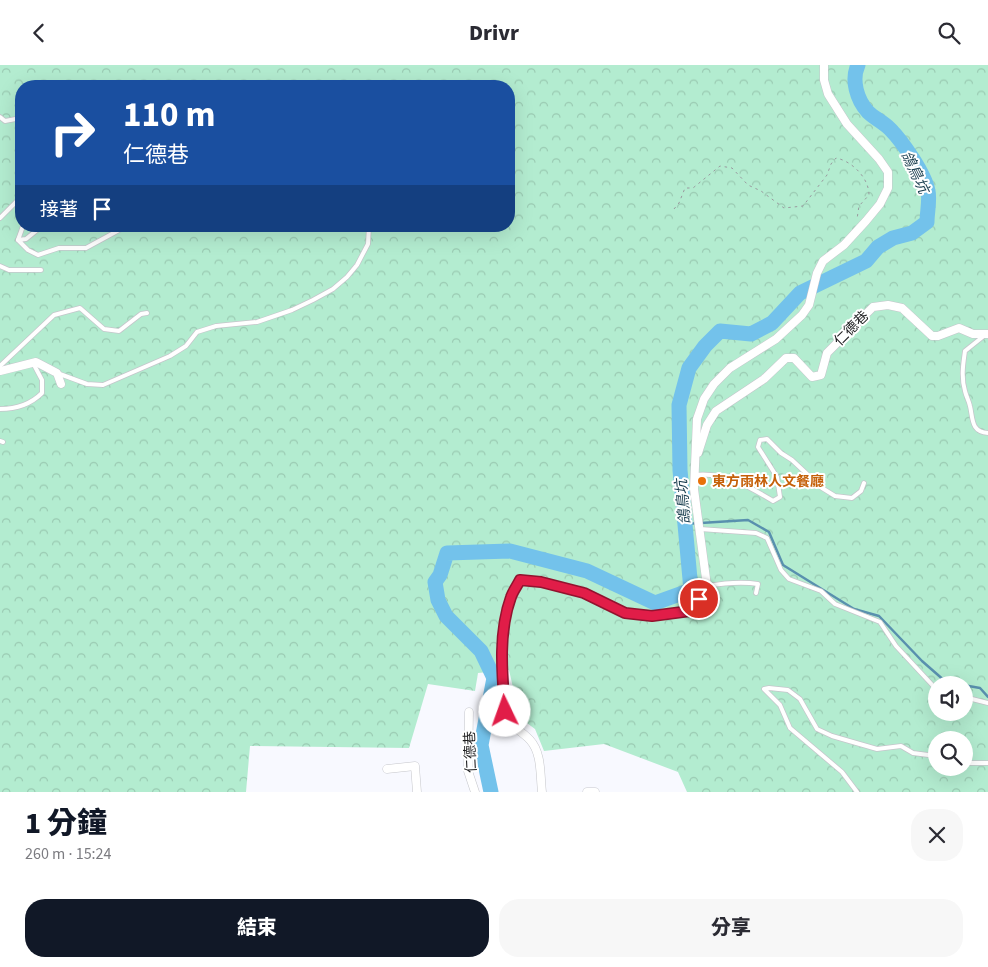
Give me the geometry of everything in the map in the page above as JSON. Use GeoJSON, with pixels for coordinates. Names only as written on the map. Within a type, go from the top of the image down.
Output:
{"type":"FeatureCollection","features":[{"type":"Feature","properties":{"kind":"street","name":"仁德巷"},"geometry":{"type":"LineString","coordinates":[[707,586],[694,489],[697,419],[704,399],[730,368],[776,339],[802,315],[809,305],[817,273],[823,261],[844,245],[871,215],[880,204],[888,188],[888,172],[879,159],[847,124],[828,94],[824,79],[824,65]]}},
{"type":"Feature","properties":{"kind":"street","name":"仁德巷"},"geometry":{"type":"LineString","coordinates":[[695,471],[707,425],[716,411],[764,379],[786,358],[794,358],[812,377],[821,375],[827,353],[873,307],[888,305],[902,308],[932,336],[938,336],[958,328],[973,334],[987,334]]}},
{"type":"Feature","properties":{"kind":"street"},"geometry":{"type":"LineString","coordinates":[[0,371],[36,363],[57,373],[61,383]]}},
{"type":"Feature","properties":{"kind":"street"},"geometry":{"type":"LineString","coordinates":[[542,792],[537,751],[530,740],[511,725],[505,711],[502,650],[504,627],[511,597],[520,580],[541,582],[584,593],[625,613],[652,616],[690,611],[707,586]]}},
{"type":"Feature","properties":{"kind":"street","name":"仁德巷"},"geometry":{"type":"LineString","coordinates":[[469,712],[468,771],[475,792]]}},
{"type":"Feature","properties":{"kind":"street"},"geometry":{"type":"LineString","coordinates":[[387,769],[415,766],[417,792]]}},
{"type":"Feature","properties":{"kind":"street"},"geometry":{"type":"LineString","coordinates":[[587,792],[596,792]]}},
{"type":"Feature","properties":{"kind":"lane"},"geometry":{"type":"LineString","coordinates":[[0,117],[5,121],[15,119]]}},
{"type":"Feature","properties":{"kind":"lane"},"geometry":{"type":"LineString","coordinates":[[0,218],[15,204]]}},
{"type":"Feature","properties":{"kind":"lane"},"geometry":{"type":"LineString","coordinates":[[18,240],[21,232]]}},
{"type":"Feature","properties":{"kind":"lane"},"geometry":{"type":"LineString","coordinates":[[18,240],[26,239],[35,232]]}},
{"type":"Feature","properties":{"kind":"lane"},"geometry":{"type":"LineString","coordinates":[[18,240],[28,250],[38,255],[59,248],[86,248],[115,232]]}},
{"type":"Feature","properties":{"kind":"lane"},"geometry":{"type":"LineString","coordinates":[[57,373],[87,384],[103,385],[170,356],[186,346],[197,331],[216,326],[257,322],[299,307],[333,289],[347,277],[368,244],[369,232]]}},
{"type":"Feature","properties":{"kind":"lane"},"geometry":{"type":"LineString","coordinates":[[0,266],[9,270],[41,270]]}},
{"type":"Feature","properties":{"kind":"lane"},"geometry":{"type":"LineString","coordinates":[[0,366],[54,315],[80,308],[104,329],[119,331],[141,314],[147,313]]}},
{"type":"Feature","properties":{"kind":"lane"},"geometry":{"type":"LineString","coordinates":[[987,334],[965,351],[962,373],[975,428],[988,433]]}},
{"type":"Feature","properties":{"kind":"lane"},"geometry":{"type":"LineString","coordinates":[[0,409],[20,406],[35,400],[42,393],[42,380],[33,363]]}},
{"type":"Feature","properties":{"kind":"lane"},"geometry":{"type":"LineString","coordinates":[[695,471],[739,481],[773,501],[780,497],[777,477],[758,447],[760,440],[767,439],[822,488],[835,496],[852,498],[861,491],[864,483]]}},
{"type":"Feature","properties":{"kind":"lane"},"geometry":{"type":"LineString","coordinates":[[700,529],[756,533],[767,538],[781,570],[789,579],[821,591],[835,604],[880,622],[896,646],[928,680]]}},
{"type":"Feature","properties":{"kind":"lane"},"geometry":{"type":"LineString","coordinates":[[707,586],[748,582],[758,584],[756,593]]}},
{"type":"Feature","properties":{"kind":"lane"},"geometry":{"type":"LineString","coordinates":[[857,792],[842,772],[790,728],[780,705],[764,689],[788,690],[800,699],[817,729],[832,736],[877,749],[901,746],[913,753],[928,755]]}},
{"type":"Feature","properties":{"kind":"lane"},"geometry":{"type":"LineString","coordinates":[[973,699],[988,703]]}},
{"type":"Feature","properties":{"kind":"lane"},"geometry":{"type":"LineString","coordinates":[[973,763],[988,763]]}},
{"type":"Feature","properties":{"kind":"path"},"geometry":{"type":"LineString","coordinates":[[674,209],[685,188],[693,187],[720,167],[732,168],[748,185],[761,191],[784,208],[803,206],[827,175],[836,157],[846,160],[864,178],[869,189],[869,195],[859,206],[857,219]]}},
{"type":"Feature","properties":{"kind":"green space"},"geometry":{"type":"Polygon","coordinates":[[[0,65],[988,65],[988,792],[687,792],[678,772],[604,744],[544,751],[535,729],[520,718],[509,670],[478,673],[475,691],[428,684],[409,748],[250,746],[246,792],[0,792],[0,65]]]}},
{"type":"Feature","properties":{"kind":"waterway","name":"鴿鳥坑"},"geometry":{"type":"LineString","coordinates":[[491,792],[481,745],[494,678],[481,651],[446,616],[438,600],[435,582],[440,575],[447,553],[510,551],[587,571],[655,603],[691,590],[680,470],[679,405],[689,368],[705,346],[720,331],[751,334],[772,323],[800,293],[866,261],[878,247],[893,238],[912,233],[927,222],[929,195],[926,184],[907,149],[895,134],[868,112],[861,102],[855,83],[858,65]]}},
{"type":"Feature","properties":{"kind":"waterway"},"geometry":{"type":"LineString","coordinates":[[685,524],[748,520],[769,532],[783,565],[854,609],[879,616],[922,661],[946,682],[980,688],[988,697]]}},
{"type":"Feature","properties":{"kind":"place","name":"東方雨林人文餐廳"},"geometry":{"type":"Point","coordinates":[702,481]}},
{"type":"Feature","properties":{"kind":"route"},"geometry":{"type":"LineString","coordinates":[[505,711],[502,650],[504,627],[511,597],[520,580],[541,582],[584,593],[625,613],[652,616],[690,611],[699,599]]}}]}
